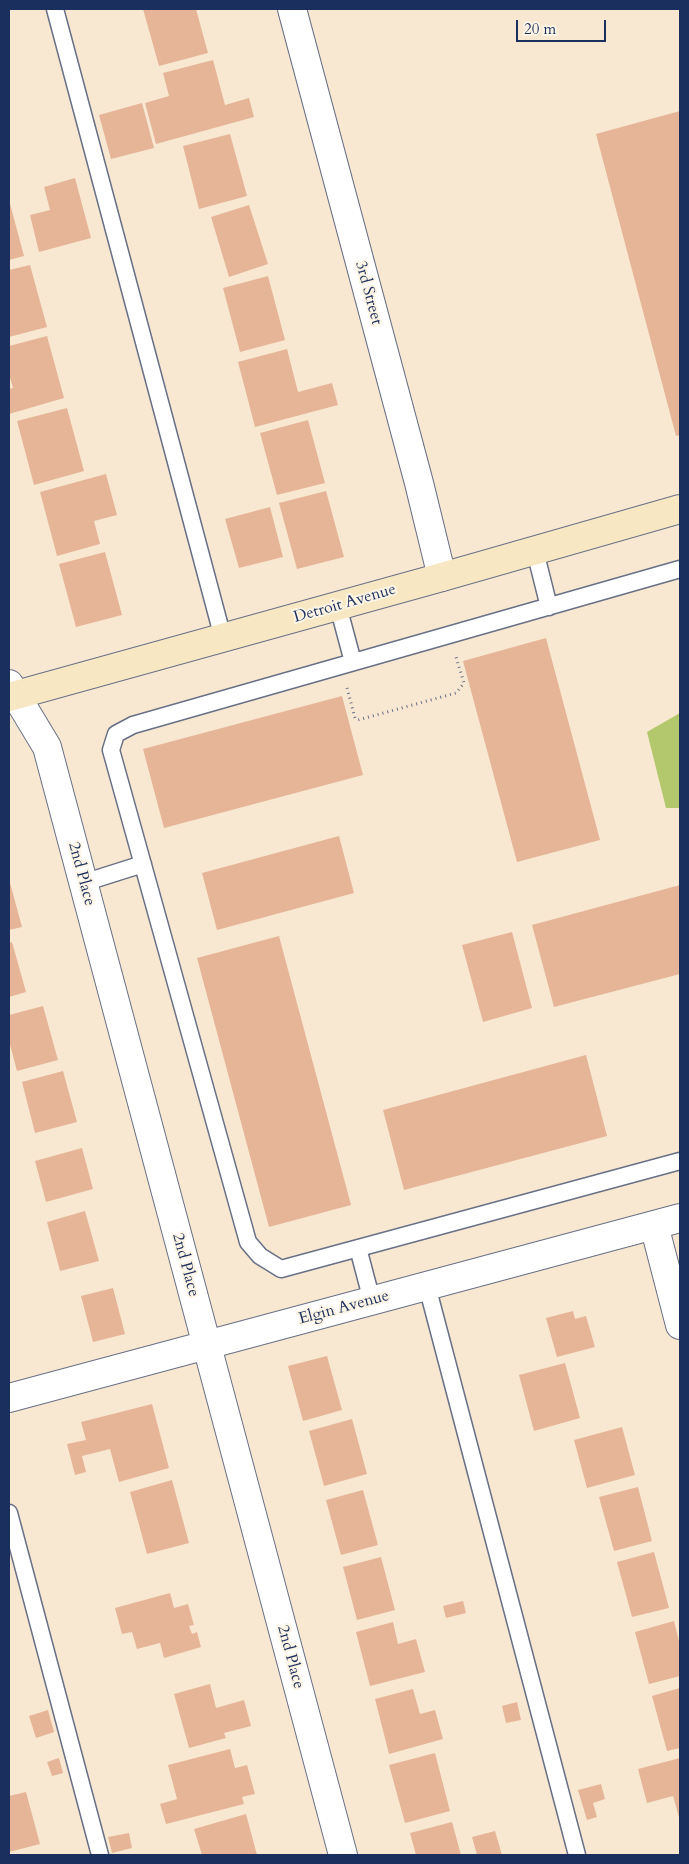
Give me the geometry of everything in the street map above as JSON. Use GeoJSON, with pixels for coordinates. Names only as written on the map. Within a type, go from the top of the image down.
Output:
{"type":"FeatureCollection","features":[{"type":"Feature","properties":{"kind":"street","name":"3rd Street"},"geometry":{"type":"LineString","coordinates":[[292,9],[414,464],[442,577]]}},
{"type":"Feature","properties":{"kind":"street","name":"Detroit Avenue"},"geometry":{"type":"LineString","coordinates":[[11,692],[223,638],[680,509]]}},
{"type":"Feature","properties":{"kind":"street","name":"2nd Place"},"geometry":{"type":"LineString","coordinates":[[11,692],[47,747],[343,1855]]}},
{"type":"Feature","properties":{"kind":"street","name":"Elgin Avenue"},"geometry":{"type":"LineString","coordinates":[[9,1398],[680,1218]]}},
{"type":"Feature","properties":{"kind":"street"},"geometry":{"type":"LineString","coordinates":[[654,1225],[680,1325]]}},
{"type":"Feature","properties":{"kind":"lane"},"geometry":{"type":"LineString","coordinates":[[55,9],[223,638]]}},
{"type":"Feature","properties":{"kind":"lane"},"geometry":{"type":"LineString","coordinates":[[535,551],[549,607]]}},
{"type":"Feature","properties":{"kind":"lane"},"geometry":{"type":"LineString","coordinates":[[680,569],[133,725],[116,734],[111,750],[248,1242],[260,1256],[281,1269],[680,1161]]}},
{"type":"Feature","properties":{"kind":"lane"},"geometry":{"type":"LineString","coordinates":[[338,606],[347,664]]}},
{"type":"Feature","properties":{"kind":"lane"},"geometry":{"type":"LineString","coordinates":[[83,883],[143,864]]}},
{"type":"Feature","properties":{"kind":"lane"},"geometry":{"type":"LineString","coordinates":[[358,1248],[372,1301]]}},
{"type":"Feature","properties":{"kind":"lane"},"geometry":{"type":"LineString","coordinates":[[427,1286],[578,1855]]}},
{"type":"Feature","properties":{"kind":"lane"},"geometry":{"type":"LineString","coordinates":[[9,1513],[100,1855]]}},
{"type":"Feature","properties":{"kind":"path"},"geometry":{"type":"LineString","coordinates":[[347,664],[356,718],[358,720],[456,693],[464,683],[448,636]]}},
{"type":"Feature","properties":{"kind":"green space"},"geometry":{"type":"Polygon","coordinates":[[[680,713],[680,808],[666,808],[647,732],[680,713]]]}},
{"type":"Feature","properties":{"kind":"building"},"geometry":{"type":"Polygon","coordinates":[[[143,9],[196,9],[208,53],[159,66],[143,9]]]}},
{"type":"Feature","properties":{"kind":"building"},"geometry":{"type":"Polygon","coordinates":[[[213,60],[225,105],[249,98],[254,117],[156,144],[145,103],[169,96],[163,73],[213,60]]]}},
{"type":"Feature","properties":{"kind":"building"},"geometry":{"type":"Polygon","coordinates":[[[142,103],[154,148],[111,159],[99,115],[142,103]]]}},
{"type":"Feature","properties":{"kind":"building"},"geometry":{"type":"Polygon","coordinates":[[[680,111],[680,435],[676,436],[596,134],[680,111]]]}},
{"type":"Feature","properties":{"kind":"building"},"geometry":{"type":"Polygon","coordinates":[[[230,134],[247,196],[199,209],[183,146],[230,134]]]}},
{"type":"Feature","properties":{"kind":"building"},"geometry":{"type":"Polygon","coordinates":[[[75,178],[91,238],[39,252],[30,215],[50,210],[44,187],[75,178]]]}},
{"type":"Feature","properties":{"kind":"building"},"geometry":{"type":"Polygon","coordinates":[[[9,200],[24,256],[9,260],[9,200]]]}},
{"type":"Feature","properties":{"kind":"building"},"geometry":{"type":"Polygon","coordinates":[[[249,205],[268,264],[229,277],[211,217],[249,205]]]}},
{"type":"Feature","properties":{"kind":"building"},"geometry":{"type":"Polygon","coordinates":[[[30,265],[47,327],[9,337],[9,270],[30,265]]]}},
{"type":"Feature","properties":{"kind":"building"},"geometry":{"type":"Polygon","coordinates":[[[268,276],[285,340],[240,352],[223,288],[268,276]]]}},
{"type":"Feature","properties":{"kind":"building"},"geometry":{"type":"Polygon","coordinates":[[[47,336],[64,398],[9,414],[9,389],[13,388],[9,374],[9,346],[47,336]]]}},
{"type":"Feature","properties":{"kind":"building"},"geometry":{"type":"Polygon","coordinates":[[[287,349],[298,392],[332,383],[338,405],[255,427],[238,362],[287,349]]]}},
{"type":"Feature","properties":{"kind":"building"},"geometry":{"type":"Polygon","coordinates":[[[67,408],[84,471],[34,485],[17,421],[67,408]]]}},
{"type":"Feature","properties":{"kind":"building"},"geometry":{"type":"Polygon","coordinates":[[[308,420],[325,483],[277,495],[260,433],[308,420]]]}},
{"type":"Feature","properties":{"kind":"building"},"geometry":{"type":"Polygon","coordinates":[[[106,474],[117,515],[94,521],[100,544],[57,556],[40,492],[106,474]]]}},
{"type":"Feature","properties":{"kind":"building"},"geometry":{"type":"Polygon","coordinates":[[[326,491],[344,557],[297,569],[279,503],[326,491]]]}},
{"type":"Feature","properties":{"kind":"building"},"geometry":{"type":"Polygon","coordinates":[[[270,507],[283,557],[239,568],[225,519],[270,507]]]}},
{"type":"Feature","properties":{"kind":"building"},"geometry":{"type":"Polygon","coordinates":[[[105,552],[122,615],[76,627],[59,564],[105,552]]]}},
{"type":"Feature","properties":{"kind":"building"},"geometry":{"type":"Polygon","coordinates":[[[546,638],[600,840],[517,862],[463,661],[546,638]]]}},
{"type":"Feature","properties":{"kind":"building"},"geometry":{"type":"Polygon","coordinates":[[[342,696],[363,775],[164,828],[143,749],[342,696]]]}},
{"type":"Feature","properties":{"kind":"building"},"geometry":{"type":"Polygon","coordinates":[[[339,836],[354,893],[217,930],[202,873],[339,836]]]}},
{"type":"Feature","properties":{"kind":"building"},"geometry":{"type":"Polygon","coordinates":[[[9,879],[22,927],[9,930],[9,879]]]}},
{"type":"Feature","properties":{"kind":"building"},"geometry":{"type":"Polygon","coordinates":[[[680,885],[680,974],[554,1007],[532,925],[680,885]]]}},
{"type":"Feature","properties":{"kind":"building"},"geometry":{"type":"Polygon","coordinates":[[[512,932],[532,1008],[483,1022],[462,945],[512,932]]]}},
{"type":"Feature","properties":{"kind":"building"},"geometry":{"type":"Polygon","coordinates":[[[279,936],[351,1205],[269,1227],[197,958],[279,936]]]}},
{"type":"Feature","properties":{"kind":"building"},"geometry":{"type":"Polygon","coordinates":[[[12,942],[26,992],[9,997],[9,943],[12,942]]]}},
{"type":"Feature","properties":{"kind":"building"},"geometry":{"type":"Polygon","coordinates":[[[43,1006],[58,1060],[17,1071],[9,1041],[9,1015],[43,1006]]]}},
{"type":"Feature","properties":{"kind":"building"},"geometry":{"type":"Polygon","coordinates":[[[586,1055],[607,1136],[404,1190],[383,1110],[586,1055]]]}},
{"type":"Feature","properties":{"kind":"building"},"geometry":{"type":"Polygon","coordinates":[[[63,1071],[77,1122],[35,1133],[22,1082],[63,1071]]]}},
{"type":"Feature","properties":{"kind":"building"},"geometry":{"type":"Polygon","coordinates":[[[82,1148],[93,1189],[46,1202],[35,1161],[82,1148]]]}},
{"type":"Feature","properties":{"kind":"building"},"geometry":{"type":"Polygon","coordinates":[[[85,1211],[99,1261],[60,1271],[47,1222],[85,1211]]]}},
{"type":"Feature","properties":{"kind":"building"},"geometry":{"type":"Polygon","coordinates":[[[113,1288],[125,1334],[93,1342],[81,1296],[113,1288]]]}},
{"type":"Feature","properties":{"kind":"building"},"geometry":{"type":"Polygon","coordinates":[[[573,1311],[575,1319],[586,1316],[595,1347],[557,1357],[546,1318],[573,1311]]]}},
{"type":"Feature","properties":{"kind":"building"},"geometry":{"type":"Polygon","coordinates":[[[327,1356],[342,1410],[303,1421],[288,1366],[327,1356]]]}},
{"type":"Feature","properties":{"kind":"building"},"geometry":{"type":"Polygon","coordinates":[[[565,1363],[580,1418],[534,1431],[519,1375],[565,1363]]]}},
{"type":"Feature","properties":{"kind":"building"},"geometry":{"type":"Polygon","coordinates":[[[152,1404],[169,1468],[119,1482],[110,1449],[82,1456],[86,1472],[75,1475],[67,1444],[86,1440],[81,1422],[152,1404]]]}},
{"type":"Feature","properties":{"kind":"building"},"geometry":{"type":"Polygon","coordinates":[[[352,1419],[367,1474],[324,1486],[309,1431],[352,1419]]]}},
{"type":"Feature","properties":{"kind":"building"},"geometry":{"type":"Polygon","coordinates":[[[622,1427],[635,1475],[587,1488],[574,1440],[622,1427]]]}},
{"type":"Feature","properties":{"kind":"building"},"geometry":{"type":"Polygon","coordinates":[[[172,1480],[189,1543],[147,1554],[130,1492],[172,1480]]]}},
{"type":"Feature","properties":{"kind":"building"},"geometry":{"type":"Polygon","coordinates":[[[638,1487],[652,1541],[614,1551],[599,1497],[638,1487]]]}},
{"type":"Feature","properties":{"kind":"building"},"geometry":{"type":"Polygon","coordinates":[[[363,1490],[378,1545],[341,1555],[326,1500],[363,1490]]]}},
{"type":"Feature","properties":{"kind":"building"},"geometry":{"type":"Polygon","coordinates":[[[654,1552],[669,1608],[632,1617],[617,1562],[654,1552]]]}},
{"type":"Feature","properties":{"kind":"building"},"geometry":{"type":"Polygon","coordinates":[[[381,1557],[395,1610],[357,1620],[343,1567],[381,1557]]]}},
{"type":"Feature","properties":{"kind":"building"},"geometry":{"type":"Polygon","coordinates":[[[170,1593],[174,1608],[188,1604],[194,1625],[189,1626],[192,1634],[197,1632],[201,1647],[164,1658],[160,1643],[137,1649],[132,1632],[122,1634],[115,1608],[170,1593]]]}},
{"type":"Feature","properties":{"kind":"building"},"geometry":{"type":"Polygon","coordinates":[[[463,1601],[466,1613],[446,1618],[443,1606],[463,1601]]]}},
{"type":"Feature","properties":{"kind":"building"},"geometry":{"type":"Polygon","coordinates":[[[674,1621],[680,1645],[680,1676],[649,1684],[635,1632],[674,1621]]]}},
{"type":"Feature","properties":{"kind":"building"},"geometry":{"type":"Polygon","coordinates":[[[393,1622],[398,1644],[416,1639],[425,1672],[370,1686],[356,1632],[393,1622]]]}},
{"type":"Feature","properties":{"kind":"building"},"geometry":{"type":"Polygon","coordinates":[[[210,1684],[216,1708],[244,1700],[251,1726],[224,1733],[226,1738],[189,1748],[174,1694],[210,1684]]]}},
{"type":"Feature","properties":{"kind":"building"},"geometry":{"type":"Polygon","coordinates":[[[680,1688],[680,1748],[667,1751],[652,1696],[680,1688]]]}},
{"type":"Feature","properties":{"kind":"building"},"geometry":{"type":"Polygon","coordinates":[[[413,1689],[420,1714],[435,1710],[443,1739],[389,1754],[375,1699],[413,1689]]]}},
{"type":"Feature","properties":{"kind":"building"},"geometry":{"type":"Polygon","coordinates":[[[517,1702],[521,1720],[506,1723],[502,1706],[517,1702]]]}},
{"type":"Feature","properties":{"kind":"building"},"geometry":{"type":"Polygon","coordinates":[[[48,1710],[54,1732],[36,1738],[29,1716],[48,1710]]]}},
{"type":"Feature","properties":{"kind":"building"},"geometry":{"type":"Polygon","coordinates":[[[230,1749],[235,1768],[247,1765],[255,1794],[242,1797],[244,1804],[166,1824],[160,1804],[177,1799],[168,1765],[230,1749]]]}},
{"type":"Feature","properties":{"kind":"building"},"geometry":{"type":"Polygon","coordinates":[[[435,1753],[450,1811],[405,1823],[389,1765],[435,1753]]]}},
{"type":"Feature","properties":{"kind":"building"},"geometry":{"type":"Polygon","coordinates":[[[59,1758],[63,1773],[52,1776],[47,1762],[59,1758]]]}},
{"type":"Feature","properties":{"kind":"building"},"geometry":{"type":"Polygon","coordinates":[[[680,1758],[680,1821],[673,1796],[647,1803],[638,1769],[680,1758]]]}},
{"type":"Feature","properties":{"kind":"building"},"geometry":{"type":"Polygon","coordinates":[[[601,1784],[605,1799],[593,1803],[597,1817],[587,1820],[578,1790],[601,1784]]]}},
{"type":"Feature","properties":{"kind":"building"},"geometry":{"type":"Polygon","coordinates":[[[26,1792],[40,1844],[9,1852],[9,1796],[26,1792]]]}},
{"type":"Feature","properties":{"kind":"building"},"geometry":{"type":"Polygon","coordinates":[[[246,1814],[257,1855],[202,1855],[194,1829],[246,1814]]]}},
{"type":"Feature","properties":{"kind":"building"},"geometry":{"type":"Polygon","coordinates":[[[452,1822],[461,1855],[416,1855],[410,1833],[452,1822]]]}},
{"type":"Feature","properties":{"kind":"building"},"geometry":{"type":"Polygon","coordinates":[[[495,1831],[502,1855],[477,1855],[472,1837],[495,1831]]]}},
{"type":"Feature","properties":{"kind":"building"},"geometry":{"type":"Polygon","coordinates":[[[129,1833],[132,1848],[112,1853],[108,1837],[129,1833]]]}}]}
